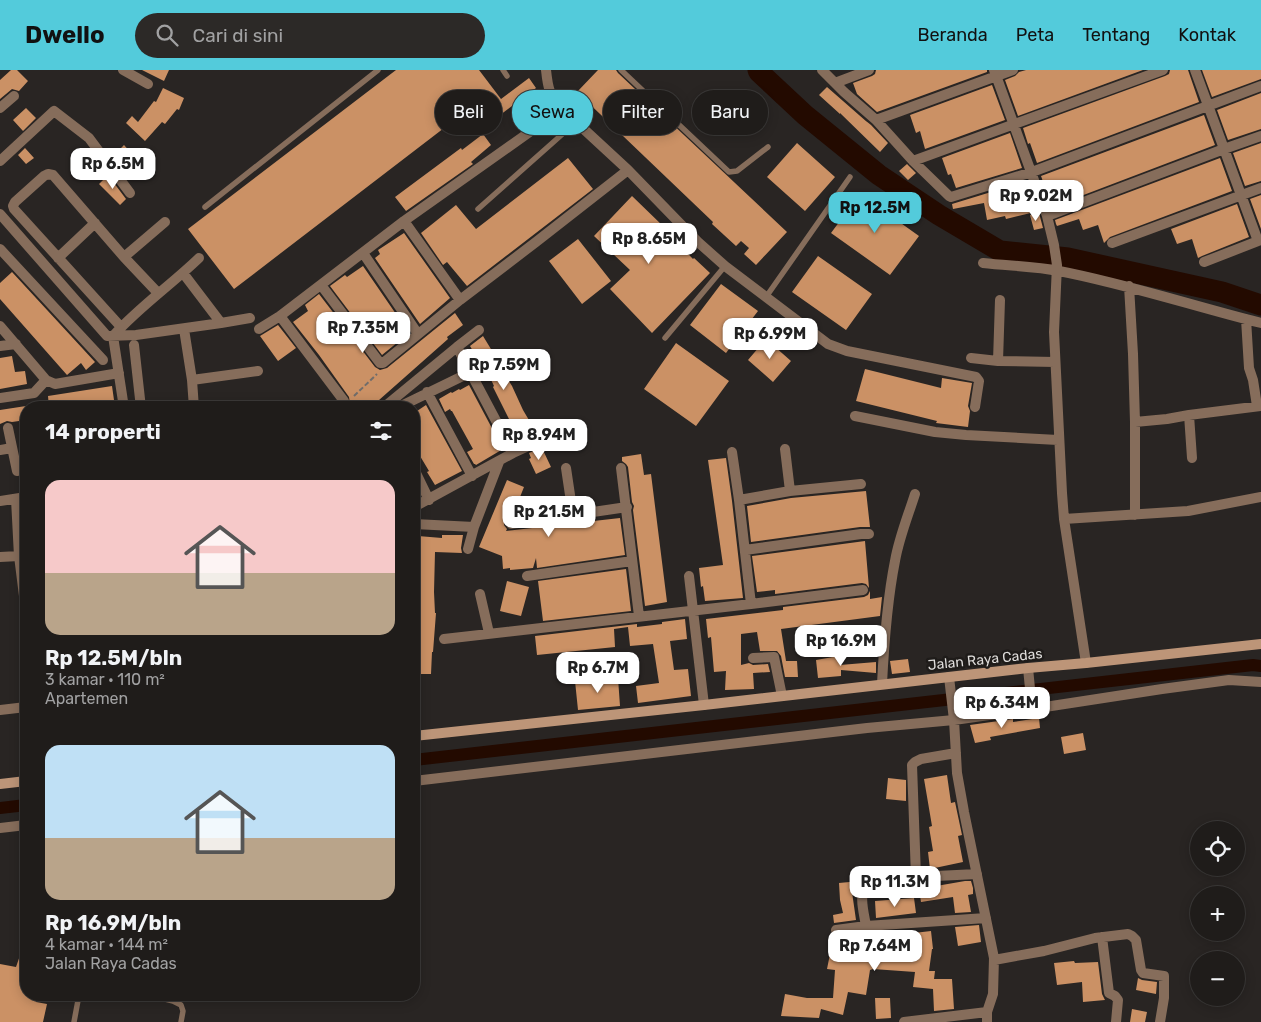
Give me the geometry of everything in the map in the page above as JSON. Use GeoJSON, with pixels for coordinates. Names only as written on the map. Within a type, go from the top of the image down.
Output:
{"type":"FeatureCollection","features":[{"type":"Feature","properties":{"kind":"street"},"geometry":{"type":"LineString","coordinates":[[123,70],[148,84]]}},
{"type":"Feature","properties":{"kind":"street"},"geometry":{"type":"LineString","coordinates":[[546,70],[549,90]]}},
{"type":"Feature","properties":{"kind":"street"},"geometry":{"type":"LineString","coordinates":[[822,70],[876,120],[913,161],[951,197],[1032,172],[1261,86]]}},
{"type":"Feature","properties":{"kind":"street"},"geometry":{"type":"LineString","coordinates":[[835,83],[869,70]]}},
{"type":"Feature","properties":{"kind":"street"},"geometry":{"type":"LineString","coordinates":[[876,120],[995,73],[1013,70]]}},
{"type":"Feature","properties":{"kind":"street"},"geometry":{"type":"LineString","coordinates":[[913,161],[1163,70]]}},
{"type":"Feature","properties":{"kind":"street"},"geometry":{"type":"LineString","coordinates":[[1195,70],[1260,241],[1204,262]]}},
{"type":"Feature","properties":{"kind":"street"},"geometry":{"type":"LineString","coordinates":[[995,73],[1032,172],[1047,216],[1054,245],[1057,268],[1054,332],[1055,362],[1064,519],[1086,663]]}},
{"type":"Feature","properties":{"kind":"street"},"geometry":{"type":"LineString","coordinates":[[0,108],[14,96]]}},
{"type":"Feature","properties":{"kind":"street"},"geometry":{"type":"LineString","coordinates":[[0,162],[54,111],[89,138],[130,193]]}},
{"type":"Feature","properties":{"kind":"street"},"geometry":{"type":"LineString","coordinates":[[258,329],[280,316],[404,221],[525,135]]}},
{"type":"Feature","properties":{"kind":"street"},"geometry":{"type":"LineString","coordinates":[[590,135],[628,170],[698,242],[726,266],[828,344],[847,351],[976,377],[979,381],[975,407]]}},
{"type":"Feature","properties":{"kind":"street"},"geometry":{"type":"LineString","coordinates":[[1047,216],[1261,136]]}},
{"type":"Feature","properties":{"kind":"street"},"geometry":{"type":"LineString","coordinates":[[321,285],[380,363],[382,363],[628,170]]}},
{"type":"Feature","properties":{"kind":"street"},"geometry":{"type":"LineString","coordinates":[[121,327],[14,209],[15,202],[48,174],[53,175],[158,293]]}},
{"type":"Feature","properties":{"kind":"street"},"geometry":{"type":"LineString","coordinates":[[1112,243],[1261,188]]}},
{"type":"Feature","properties":{"kind":"street"},"geometry":{"type":"LineString","coordinates":[[0,214],[108,336],[136,335],[250,318]]}},
{"type":"Feature","properties":{"kind":"street"},"geometry":{"type":"LineString","coordinates":[[404,221],[460,300]]}},
{"type":"Feature","properties":{"kind":"street"},"geometry":{"type":"LineString","coordinates":[[124,257],[165,222]]}},
{"type":"Feature","properties":{"kind":"street"},"geometry":{"type":"LineString","coordinates":[[58,258],[95,223]]}},
{"type":"Feature","properties":{"kind":"street"},"geometry":{"type":"LineString","coordinates":[[363,253],[418,334]]}},
{"type":"Feature","properties":{"kind":"street"},"geometry":{"type":"LineString","coordinates":[[2,255],[103,360]]}},
{"type":"Feature","properties":{"kind":"street"},"geometry":{"type":"LineString","coordinates":[[113,336],[158,293],[199,258]]}},
{"type":"Feature","properties":{"kind":"street"},"geometry":{"type":"LineString","coordinates":[[983,264],[1057,268],[1261,323]]}},
{"type":"Feature","properties":{"kind":"street"},"geometry":{"type":"LineString","coordinates":[[183,273],[221,323]]}},
{"type":"Feature","properties":{"kind":"street"},"geometry":{"type":"LineString","coordinates":[[1129,286],[1135,422],[1135,514]]}},
{"type":"Feature","properties":{"kind":"street"},"geometry":{"type":"LineString","coordinates":[[998,361],[1000,300]]}},
{"type":"Feature","properties":{"kind":"street"},"geometry":{"type":"LineString","coordinates":[[280,316],[344,401]]}},
{"type":"Feature","properties":{"kind":"street"},"geometry":{"type":"LineString","coordinates":[[1135,422],[1167,420],[1189,415],[1259,406],[1249,368],[1246,319]]}},
{"type":"Feature","properties":{"kind":"street"},"geometry":{"type":"LineString","coordinates":[[0,326],[46,380],[55,384],[119,373]]}},
{"type":"Feature","properties":{"kind":"street"},"geometry":{"type":"LineString","coordinates":[[184,328],[194,401]]}},
{"type":"Feature","properties":{"kind":"street"},"geometry":{"type":"LineString","coordinates":[[391,401],[479,330]]}},
{"type":"Feature","properties":{"kind":"street"},"geometry":{"type":"LineString","coordinates":[[113,336],[123,401]]}},
{"type":"Feature","properties":{"kind":"street"},"geometry":{"type":"LineString","coordinates":[[0,346],[16,344]]}},
{"type":"Feature","properties":{"kind":"street"},"geometry":{"type":"LineString","coordinates":[[134,345],[140,401]]}},
{"type":"Feature","properties":{"kind":"street"},"geometry":{"type":"LineString","coordinates":[[457,347],[513,453]]}},
{"type":"Feature","properties":{"kind":"street"},"geometry":{"type":"LineString","coordinates":[[971,358],[998,361],[1055,362]]}},
{"type":"Feature","properties":{"kind":"street"},"geometry":{"type":"LineString","coordinates":[[192,380],[258,371]]}},
{"type":"Feature","properties":{"kind":"street"},"geometry":{"type":"LineString","coordinates":[[410,401],[471,372]]}},
{"type":"Feature","properties":{"kind":"street"},"geometry":{"type":"LineString","coordinates":[[0,398],[34,393],[46,380]]}},
{"type":"Feature","properties":{"kind":"street"},"geometry":{"type":"LineString","coordinates":[[427,392],[472,476]]}},
{"type":"Feature","properties":{"kind":"street"},"geometry":{"type":"LineString","coordinates":[[1189,415],[1192,458]]}},
{"type":"Feature","properties":{"kind":"street"},"geometry":{"type":"LineString","coordinates":[[854,416],[935,432],[1058,440]]}},
{"type":"Feature","properties":{"kind":"street"},"geometry":{"type":"LineString","coordinates":[[8,428],[17,471]]}},
{"type":"Feature","properties":{"kind":"street"},"geometry":{"type":"LineString","coordinates":[[420,505],[513,453],[535,443]]}},
{"type":"Feature","properties":{"kind":"street"},"geometry":{"type":"LineString","coordinates":[[0,450],[12,448]]}},
{"type":"Feature","properties":{"kind":"street"},"geometry":{"type":"LineString","coordinates":[[785,449],[790,491]]}},
{"type":"Feature","properties":{"kind":"street"},"geometry":{"type":"LineString","coordinates":[[732,452],[751,604]]}},
{"type":"Feature","properties":{"kind":"street"},"geometry":{"type":"LineString","coordinates":[[468,549],[499,462]]}},
{"type":"Feature","properties":{"kind":"street"},"geometry":{"type":"LineString","coordinates":[[566,468],[574,515]]}},
{"type":"Feature","properties":{"kind":"street"},"geometry":{"type":"LineString","coordinates":[[621,468],[639,616]]}},
{"type":"Feature","properties":{"kind":"street"},"geometry":{"type":"LineString","coordinates":[[420,481],[429,500]]}},
{"type":"Feature","properties":{"kind":"street"},"geometry":{"type":"LineString","coordinates":[[739,500],[790,491],[861,484]]}},
{"type":"Feature","properties":{"kind":"street"},"geometry":{"type":"LineString","coordinates":[[882,684],[883,656],[895,560],[915,494]]}},
{"type":"Feature","properties":{"kind":"street"},"geometry":{"type":"LineString","coordinates":[[0,501],[20,498]]}},
{"type":"Feature","properties":{"kind":"street"},"geometry":{"type":"LineString","coordinates":[[1064,519],[1188,511],[1261,498]]}},
{"type":"Feature","properties":{"kind":"street"},"geometry":{"type":"LineString","coordinates":[[511,524],[627,507]]}},
{"type":"Feature","properties":{"kind":"street"},"geometry":{"type":"LineString","coordinates":[[420,524],[474,528]]}},
{"type":"Feature","properties":{"kind":"street"},"geometry":{"type":"LineString","coordinates":[[744,550],[869,534]]}},
{"type":"Feature","properties":{"kind":"street"},"geometry":{"type":"LineString","coordinates":[[0,557],[20,556]]}},
{"type":"Feature","properties":{"kind":"street"},"geometry":{"type":"LineString","coordinates":[[527,576],[632,561]]}},
{"type":"Feature","properties":{"kind":"street"},"geometry":{"type":"LineString","coordinates":[[689,576],[704,705]]}},
{"type":"Feature","properties":{"kind":"street"},"geometry":{"type":"LineString","coordinates":[[444,639],[863,590]]}},
{"type":"Feature","properties":{"kind":"street"},"geometry":{"type":"LineString","coordinates":[[480,594],[489,633]]}},
{"type":"Feature","properties":{"kind":"street","name":"Jalan Raya Cadas"},"geometry":{"type":"LineString","coordinates":[[420,735],[1261,644]]}},
{"type":"Feature","properties":{"kind":"street"},"geometry":{"type":"LineString","coordinates":[[753,658],[774,657],[782,696]]}},
{"type":"Feature","properties":{"kind":"street"},"geometry":{"type":"LineString","coordinates":[[1028,670],[1032,708]]}},
{"type":"Feature","properties":{"kind":"street"},"geometry":{"type":"LineString","coordinates":[[904,1022],[987,1017],[993,994],[994,960],[960,788],[949,679]]}},
{"type":"Feature","properties":{"kind":"street"},"geometry":{"type":"LineString","coordinates":[[420,780],[954,718],[1229,680],[1261,682]]}},
{"type":"Feature","properties":{"kind":"street"},"geometry":{"type":"LineString","coordinates":[[0,710],[20,708]]}},
{"type":"Feature","properties":{"kind":"street"},"geometry":{"type":"LineString","coordinates":[[916,876],[912,765],[920,759],[956,753]]}},
{"type":"Feature","properties":{"kind":"street"},"geometry":{"type":"LineString","coordinates":[[0,784],[20,781]]}},
{"type":"Feature","properties":{"kind":"street"},"geometry":{"type":"LineString","coordinates":[[0,828],[20,826]]}},
{"type":"Feature","properties":{"kind":"street"},"geometry":{"type":"LineString","coordinates":[[866,926],[862,897],[863,888],[866,884],[916,876],[977,874]]}},
{"type":"Feature","properties":{"kind":"street"},"geometry":{"type":"LineString","coordinates":[[836,930],[866,926],[986,918]]}},
{"type":"Feature","properties":{"kind":"street"},"geometry":{"type":"LineString","coordinates":[[994,960],[1044,951],[1095,938],[1128,934],[1136,940],[1140,970],[1164,976],[1164,998],[1160,1022]]}},
{"type":"Feature","properties":{"kind":"street"},"geometry":{"type":"LineString","coordinates":[[1102,937],[1109,993],[1118,1000],[1116,1022]]}},
{"type":"Feature","properties":{"kind":"lane"},"geometry":{"type":"LineString","coordinates":[[205,207],[378,70]]}},
{"type":"Feature","properties":{"kind":"lane"},"geometry":{"type":"LineString","coordinates":[[503,70],[507,76]]}},
{"type":"Feature","properties":{"kind":"lane"},"geometry":{"type":"LineString","coordinates":[[621,70],[729,172],[737,171],[768,147]]}},
{"type":"Feature","properties":{"kind":"lane"},"geometry":{"type":"LineString","coordinates":[[478,209],[561,135]]}},
{"type":"Feature","properties":{"kind":"lane"},"geometry":{"type":"LineString","coordinates":[[766,297],[850,178]]}},
{"type":"Feature","properties":{"kind":"lane"},"geometry":{"type":"LineString","coordinates":[[665,338],[726,266]]}},
{"type":"Feature","properties":{"kind":"lane"},"geometry":{"type":"LineString","coordinates":[[74,1022],[78,1001]]}},
{"type":"Feature","properties":{"kind":"lane"},"geometry":{"type":"LineString","coordinates":[[174,1001],[181,1005],[183,1011],[181,1022]]}},
{"type":"Feature","properties":{"kind":"path"},"geometry":{"type":"LineString","coordinates":[[344,401],[350,399],[381,371],[382,363]]}},
{"type":"Feature","properties":{"kind":"building"},"geometry":{"type":"Polygon","coordinates":[[[11,70],[17,70],[28,81],[19,91],[12,89],[0,99],[0,80],[11,70]]]}},
{"type":"Feature","properties":{"kind":"building"},"geometry":{"type":"Polygon","coordinates":[[[142,70],[169,70],[164,81],[142,70]]]}},
{"type":"Feature","properties":{"kind":"building"},"geometry":{"type":"Polygon","coordinates":[[[396,70],[479,70],[494,90],[435,90],[435,135],[234,289],[188,229],[396,70]]]}},
{"type":"Feature","properties":{"kind":"building"},"geometry":{"type":"Polygon","coordinates":[[[598,70],[616,70],[636,90],[603,90],[603,117],[593,107],[593,90],[579,90],[598,70]]]}},
{"type":"Feature","properties":{"kind":"building"},"geometry":{"type":"Polygon","coordinates":[[[876,70],[987,70],[987,72],[877,112],[857,94],[853,83],[872,76],[876,70]]]}},
{"type":"Feature","properties":{"kind":"building"},"geometry":{"type":"Polygon","coordinates":[[[1026,70],[1143,70],[1018,116],[1005,80],[1026,70]]]}},
{"type":"Feature","properties":{"kind":"building"},"geometry":{"type":"Polygon","coordinates":[[[1170,70],[1188,70],[1199,102],[1037,163],[1023,128],[1165,76],[1169,74],[1170,70]]]}},
{"type":"Feature","properties":{"kind":"building"},"geometry":{"type":"Polygon","coordinates":[[[1202,70],[1261,70],[1261,79],[1212,97],[1202,70]]]}},
{"type":"Feature","properties":{"kind":"building"},"geometry":{"type":"Polygon","coordinates":[[[529,78],[536,88],[533,90],[513,90],[529,78]]]}},
{"type":"Feature","properties":{"kind":"building"},"geometry":{"type":"Polygon","coordinates":[[[992,85],[1005,120],[925,149],[920,131],[916,133],[910,115],[992,85]]]}},
{"type":"Feature","properties":{"kind":"building"},"geometry":{"type":"Polygon","coordinates":[[[827,87],[871,125],[888,143],[880,152],[819,95],[827,87]]]}},
{"type":"Feature","properties":{"kind":"building"},"geometry":{"type":"Polygon","coordinates":[[[163,88],[184,98],[179,110],[177,109],[165,124],[162,122],[145,141],[126,123],[132,116],[138,122],[154,101],[156,102],[163,88]]]}},
{"type":"Feature","properties":{"kind":"building"},"geometry":{"type":"Polygon","coordinates":[[[512,91],[512,106],[502,114],[502,98],[512,91]]]}},
{"type":"Feature","properties":{"kind":"building"},"geometry":{"type":"Polygon","coordinates":[[[1261,93],[1261,129],[1228,140],[1217,110],[1261,93]]]}},
{"type":"Feature","properties":{"kind":"building"},"geometry":{"type":"Polygon","coordinates":[[[26,108],[36,118],[23,131],[13,120],[26,108]]]}},
{"type":"Feature","properties":{"kind":"building"},"geometry":{"type":"Polygon","coordinates":[[[1204,115],[1215,145],[1052,207],[1041,176],[1204,115]]]}},
{"type":"Feature","properties":{"kind":"building"},"geometry":{"type":"Polygon","coordinates":[[[682,133],[787,232],[756,265],[744,254],[749,248],[741,241],[736,246],[712,224],[713,222],[622,135],[682,135],[682,133]]]}},
{"type":"Feature","properties":{"kind":"building"},"geometry":{"type":"Polygon","coordinates":[[[1010,133],[1022,168],[956,188],[951,174],[948,175],[942,158],[1010,133]]]}},
{"type":"Feature","properties":{"kind":"building"},"geometry":{"type":"Polygon","coordinates":[[[482,135],[491,145],[471,162],[473,164],[406,211],[395,197],[461,148],[462,150],[482,135]]]}},
{"type":"Feature","properties":{"kind":"building"},"geometry":{"type":"Polygon","coordinates":[[[797,143],[835,177],[805,211],[767,177],[797,143]]]}},
{"type":"Feature","properties":{"kind":"building"},"geometry":{"type":"Polygon","coordinates":[[[1261,143],[1261,181],[1245,186],[1233,153],[1261,143]]]}},
{"type":"Feature","properties":{"kind":"building"},"geometry":{"type":"Polygon","coordinates":[[[124,145],[142,165],[127,178],[112,157],[124,145]]]}},
{"type":"Feature","properties":{"kind":"building"},"geometry":{"type":"Polygon","coordinates":[[[25,148],[34,158],[26,164],[18,155],[25,148]]]}},
{"type":"Feature","properties":{"kind":"building"},"geometry":{"type":"Polygon","coordinates":[[[568,158],[593,189],[467,286],[447,262],[443,265],[421,233],[456,205],[476,229],[568,158]]]}},
{"type":"Feature","properties":{"kind":"building"},"geometry":{"type":"Polygon","coordinates":[[[1220,158],[1232,191],[1110,237],[1104,243],[1098,225],[1083,230],[1079,219],[1057,226],[1056,224],[1055,220],[1220,158]]]}},
{"type":"Feature","properties":{"kind":"building"},"geometry":{"type":"Polygon","coordinates":[[[907,164],[916,173],[908,180],[899,171],[907,164]]]}},
{"type":"Feature","properties":{"kind":"building"},"geometry":{"type":"Polygon","coordinates":[[[108,175],[126,199],[120,205],[99,184],[108,175]]]}},
{"type":"Feature","properties":{"kind":"building"},"geometry":{"type":"Polygon","coordinates":[[[1027,181],[1035,212],[1006,219],[1005,216],[987,220],[984,203],[953,209],[952,204],[1027,181]]]}},
{"type":"Feature","properties":{"kind":"building"},"geometry":{"type":"Polygon","coordinates":[[[860,194],[919,236],[890,275],[831,233],[860,194]]]}},
{"type":"Feature","properties":{"kind":"building"},"geometry":{"type":"Polygon","coordinates":[[[1261,195],[1261,229],[1250,199],[1261,195]]]}},
{"type":"Feature","properties":{"kind":"building"},"geometry":{"type":"Polygon","coordinates":[[[632,196],[693,259],[710,273],[652,333],[610,289],[630,270],[594,236],[632,196]]]}},
{"type":"Feature","properties":{"kind":"building"},"geometry":{"type":"Polygon","coordinates":[[[1237,204],[1249,237],[1198,258],[1192,239],[1177,244],[1171,229],[1237,204]]]}},
{"type":"Feature","properties":{"kind":"building"},"geometry":{"type":"Polygon","coordinates":[[[1039,213],[1043,228],[1034,230],[1030,215],[1039,213]]]}},
{"type":"Feature","properties":{"kind":"building"},"geometry":{"type":"Polygon","coordinates":[[[404,233],[450,298],[420,324],[375,258],[380,254],[378,250],[404,233]]]}},
{"type":"Feature","properties":{"kind":"building"},"geometry":{"type":"Polygon","coordinates":[[[578,239],[611,281],[582,304],[549,261],[578,239]]]}},
{"type":"Feature","properties":{"kind":"building"},"geometry":{"type":"Polygon","coordinates":[[[818,256],[872,294],[846,330],[792,292],[818,256]]]}},
{"type":"Feature","properties":{"kind":"building"},"geometry":{"type":"Polygon","coordinates":[[[363,266],[409,333],[382,355],[330,286],[345,275],[347,277],[363,266]]]}},
{"type":"Feature","properties":{"kind":"building"},"geometry":{"type":"Polygon","coordinates":[[[12,272],[95,362],[86,370],[81,363],[67,375],[0,299],[0,283],[12,272]]]}},
{"type":"Feature","properties":{"kind":"building"},"geometry":{"type":"Polygon","coordinates":[[[721,284],[758,311],[726,353],[690,325],[721,284]]]}},
{"type":"Feature","properties":{"kind":"building"},"geometry":{"type":"Polygon","coordinates":[[[319,294],[375,367],[380,370],[387,368],[455,313],[463,325],[447,337],[448,339],[378,401],[350,401],[349,397],[319,355],[293,322],[308,311],[305,305],[319,294]]]}},
{"type":"Feature","properties":{"kind":"building"},"geometry":{"type":"Polygon","coordinates":[[[278,325],[296,348],[278,361],[260,336],[278,325]]]}},
{"type":"Feature","properties":{"kind":"building"},"geometry":{"type":"Polygon","coordinates":[[[483,336],[497,359],[505,379],[507,378],[512,386],[523,410],[539,437],[522,441],[517,435],[484,365],[482,367],[470,346],[483,336]]]}},
{"type":"Feature","properties":{"kind":"building"},"geometry":{"type":"Polygon","coordinates":[[[766,339],[791,361],[773,382],[748,360],[766,339]]]}},
{"type":"Feature","properties":{"kind":"building"},"geometry":{"type":"Polygon","coordinates":[[[676,343],[729,381],[696,426],[644,389],[676,343]]]}},
{"type":"Feature","properties":{"kind":"building"},"geometry":{"type":"Polygon","coordinates":[[[12,356],[15,372],[25,371],[27,384],[0,389],[0,358],[12,356]]]}},
{"type":"Feature","properties":{"kind":"building"},"geometry":{"type":"Polygon","coordinates":[[[865,369],[941,388],[942,378],[972,383],[968,406],[970,411],[968,427],[936,423],[937,421],[856,401],[865,369]]]}},
{"type":"Feature","properties":{"kind":"building"},"geometry":{"type":"Polygon","coordinates":[[[469,385],[503,449],[476,465],[467,452],[473,449],[452,411],[450,409],[445,412],[439,399],[469,385]]]}},
{"type":"Feature","properties":{"kind":"building"},"geometry":{"type":"Polygon","coordinates":[[[112,386],[114,400],[48,401],[48,396],[112,386]]]}},
{"type":"Feature","properties":{"kind":"building"},"geometry":{"type":"Polygon","coordinates":[[[426,405],[462,471],[435,485],[420,456],[420,409],[426,405]]]}},
{"type":"Feature","properties":{"kind":"building"},"geometry":{"type":"Polygon","coordinates":[[[20,407],[20,421],[7,421],[0,424],[0,410],[20,407]]]}},
{"type":"Feature","properties":{"kind":"building"},"geometry":{"type":"Polygon","coordinates":[[[541,446],[551,467],[536,474],[529,459],[531,458],[529,453],[541,446]]]}},
{"type":"Feature","properties":{"kind":"building"},"geometry":{"type":"Polygon","coordinates":[[[641,454],[644,475],[651,474],[667,602],[645,606],[628,467],[622,461],[622,457],[641,454]]]}},
{"type":"Feature","properties":{"kind":"building"},"geometry":{"type":"Polygon","coordinates":[[[726,458],[743,598],[705,601],[699,568],[723,565],[708,460],[726,458]]]}},
{"type":"Feature","properties":{"kind":"building"},"geometry":{"type":"Polygon","coordinates":[[[507,480],[524,487],[512,517],[507,518],[505,521],[506,531],[620,518],[625,555],[537,568],[536,558],[533,568],[503,569],[502,556],[479,547],[507,480]]]}},
{"type":"Feature","properties":{"kind":"building"},"geometry":{"type":"Polygon","coordinates":[[[866,491],[870,527],[751,542],[747,506],[791,498],[866,491]]]}},
{"type":"Feature","properties":{"kind":"building"},"geometry":{"type":"Polygon","coordinates":[[[442,535],[463,535],[462,553],[435,552],[434,592],[436,613],[431,674],[420,674],[420,536],[442,538],[442,535]]]}},
{"type":"Feature","properties":{"kind":"building"},"geometry":{"type":"Polygon","coordinates":[[[865,541],[869,588],[866,584],[862,583],[775,594],[775,590],[757,592],[752,556],[865,541]]]}},
{"type":"Feature","properties":{"kind":"building"},"geometry":{"type":"Polygon","coordinates":[[[626,569],[631,611],[543,621],[538,581],[626,569]]]}},
{"type":"Feature","properties":{"kind":"building"},"geometry":{"type":"Polygon","coordinates":[[[507,581],[529,587],[521,616],[500,611],[507,581]]]}},
{"type":"Feature","properties":{"kind":"building"},"geometry":{"type":"Polygon","coordinates":[[[870,591],[870,599],[882,597],[880,616],[781,629],[786,661],[797,661],[798,677],[785,677],[781,656],[777,651],[760,651],[757,632],[741,634],[741,665],[749,663],[753,665],[768,664],[770,672],[753,673],[754,689],[725,690],[726,671],[714,672],[711,637],[708,638],[706,619],[783,610],[783,607],[864,597],[870,591]]]}},
{"type":"Feature","properties":{"kind":"building"},"geometry":{"type":"Polygon","coordinates":[[[685,619],[687,639],[670,641],[674,670],[688,669],[691,696],[638,703],[636,686],[659,683],[653,644],[630,646],[628,627],[614,629],[615,647],[537,655],[535,636],[637,624],[637,627],[685,619]]]}},
{"type":"Feature","properties":{"kind":"building"},"geometry":{"type":"Polygon","coordinates":[[[853,635],[873,638],[872,649],[851,646],[853,635]]]}},
{"type":"Feature","properties":{"kind":"building"},"geometry":{"type":"Polygon","coordinates":[[[839,656],[840,665],[876,662],[876,673],[841,670],[841,676],[818,678],[816,660],[839,656]]]}},
{"type":"Feature","properties":{"kind":"building"},"geometry":{"type":"Polygon","coordinates":[[[908,659],[910,672],[892,674],[890,661],[908,659]]]}},
{"type":"Feature","properties":{"kind":"building"},"geometry":{"type":"Polygon","coordinates":[[[618,678],[620,706],[578,710],[575,681],[618,678]]]}},
{"type":"Feature","properties":{"kind":"building"},"geometry":{"type":"Polygon","coordinates":[[[1039,718],[1040,728],[990,737],[991,740],[975,743],[970,725],[1013,719],[1013,722],[1039,718]]]}},
{"type":"Feature","properties":{"kind":"building"},"geometry":{"type":"Polygon","coordinates":[[[1083,733],[1086,750],[1064,754],[1061,737],[1083,733]]]}},
{"type":"Feature","properties":{"kind":"building"},"geometry":{"type":"Polygon","coordinates":[[[947,775],[951,803],[955,802],[962,835],[958,836],[963,862],[930,869],[928,852],[933,851],[929,827],[932,826],[924,779],[947,775]]]}},
{"type":"Feature","properties":{"kind":"building"},"geometry":{"type":"Polygon","coordinates":[[[888,778],[906,780],[906,801],[886,799],[888,778]]]}},
{"type":"Feature","properties":{"kind":"building"},"geometry":{"type":"Polygon","coordinates":[[[860,881],[856,892],[852,892],[856,920],[834,923],[833,915],[843,913],[839,883],[860,881]]]}},
{"type":"Feature","properties":{"kind":"building"},"geometry":{"type":"Polygon","coordinates":[[[971,881],[973,888],[973,894],[968,895],[971,912],[955,913],[953,897],[921,902],[919,889],[971,881]]]}},
{"type":"Feature","properties":{"kind":"building"},"geometry":{"type":"Polygon","coordinates":[[[914,898],[916,913],[876,918],[875,901],[914,898]]]}},
{"type":"Feature","properties":{"kind":"building"},"geometry":{"type":"Polygon","coordinates":[[[979,925],[981,942],[958,946],[955,927],[979,925]]]}},
{"type":"Feature","properties":{"kind":"building"},"geometry":{"type":"Polygon","coordinates":[[[888,931],[888,936],[931,931],[933,949],[929,971],[935,971],[934,979],[952,979],[954,1009],[934,1011],[933,989],[913,987],[915,972],[873,969],[870,970],[866,995],[848,992],[843,1015],[821,1009],[819,1018],[781,1016],[785,994],[807,998],[833,998],[835,970],[827,969],[831,949],[850,953],[851,935],[888,931]]]}},
{"type":"Feature","properties":{"kind":"building"},"geometry":{"type":"Polygon","coordinates":[[[20,955],[20,1001],[36,1001],[47,1004],[43,1022],[0,1022],[0,964],[16,967],[20,955]]]}},
{"type":"Feature","properties":{"kind":"building"},"geometry":{"type":"Polygon","coordinates":[[[1074,961],[1075,963],[1098,962],[1102,994],[1105,1000],[1083,1002],[1082,982],[1057,985],[1054,963],[1074,961]]]}},
{"type":"Feature","properties":{"kind":"building"},"geometry":{"type":"Polygon","coordinates":[[[1138,978],[1157,982],[1156,994],[1136,990],[1138,978]]]}},
{"type":"Feature","properties":{"kind":"building"},"geometry":{"type":"Polygon","coordinates":[[[875,998],[890,998],[891,1018],[876,1019],[875,998]]]}},
{"type":"Feature","properties":{"kind":"building"},"geometry":{"type":"Polygon","coordinates":[[[1132,1009],[1147,1012],[1145,1022],[1130,1022],[1132,1009]]]}},
{"type":"Feature","properties":{"kind":"waterway"},"geometry":{"type":"LineString","coordinates":[[758,70],[805,115],[879,175],[939,215],[1000,251],[1068,258],[1222,292],[1261,305]]}},
{"type":"Feature","properties":{"kind":"waterway"},"geometry":{"type":"LineString","coordinates":[[420,759],[1253,665],[1261,666]]}},
{"type":"Feature","properties":{"kind":"waterway"},"geometry":{"type":"LineString","coordinates":[[0,808],[20,806]]}}]}
